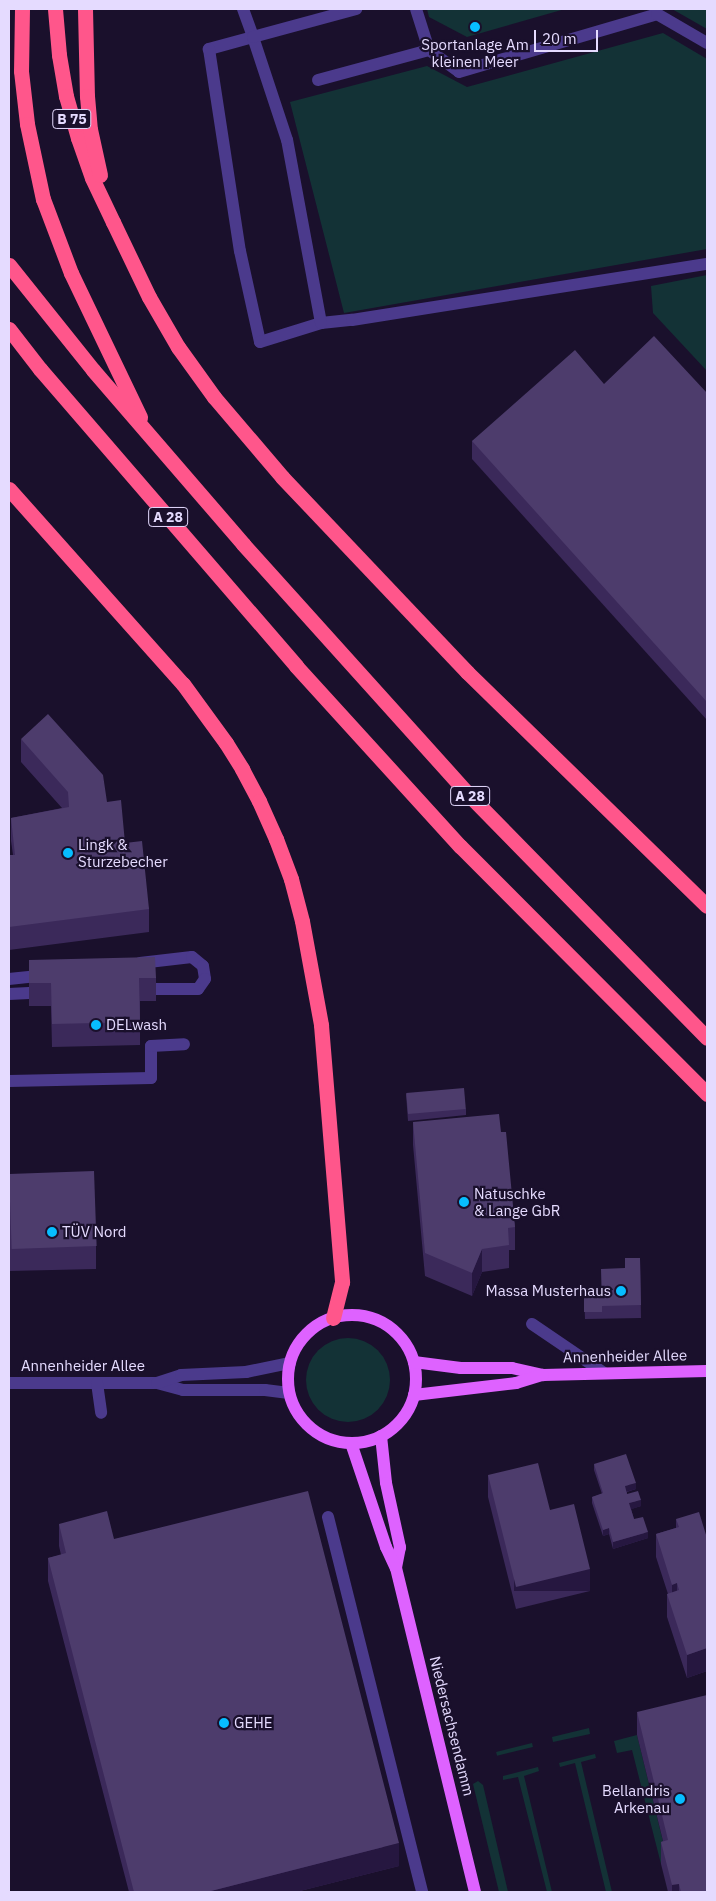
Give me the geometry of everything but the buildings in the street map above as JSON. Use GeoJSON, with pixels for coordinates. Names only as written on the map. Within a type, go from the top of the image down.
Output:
{"type":"FeatureCollection","features":[{"type":"Feature","properties":{"kind":"highway"},"geometry":{"type":"LineString","coordinates":[[22,9],[21,72],[27,124],[43,199],[71,273],[149,436]]}},
{"type":"Feature","properties":{"kind":"highway","name":"B 75"},"geometry":{"type":"LineString","coordinates":[[55,9],[58,55],[66,96],[89,170],[113,222]]}},
{"type":"Feature","properties":{"kind":"highway"},"geometry":{"type":"LineString","coordinates":[[85,9],[84,50],[90,129],[113,222],[149,297],[178,347],[214,397],[282,477],[466,672],[707,906]]}},
{"type":"Feature","properties":{"kind":"highway","name":"A 28"},"geometry":{"type":"LineString","coordinates":[[9,265],[149,436],[243,544],[471,797],[707,1038]]}},
{"type":"Feature","properties":{"kind":"highway","name":"A 28"},"geometry":{"type":"LineString","coordinates":[[9,329],[40,369],[296,666],[460,846],[707,1094]]}},
{"type":"Feature","properties":{"kind":"highway"},"geometry":{"type":"LineString","coordinates":[[9,345],[40,369]]}},
{"type":"Feature","properties":{"kind":"highway"},"geometry":{"type":"LineString","coordinates":[[9,483],[38,520]]}},
{"type":"Feature","properties":{"kind":"highway"},"geometry":{"type":"LineString","coordinates":[[9,489],[172,670],[205,713],[242,769],[276,838],[302,920],[321,1025],[342,1282],[332,1318]]}},
{"type":"Feature","properties":{"kind":"main road"},"geometry":{"type":"LineString","coordinates":[[349,1315],[365,1316],[381,1322],[394,1331],[406,1345],[414,1362],[416,1379],[414,1395],[402,1418],[381,1436],[367,1441],[351,1443],[323,1436],[310,1428],[297,1412],[289,1393],[290,1363],[298,1343],[313,1327],[332,1318],[349,1315]]}},
{"type":"Feature","properties":{"kind":"main road","name":"Annenheider Allee"},"geometry":{"type":"LineString","coordinates":[[414,1362],[461,1368],[512,1368],[543,1375],[707,1371]]}},
{"type":"Feature","properties":{"kind":"main road","name":"Annenheider Allee"},"geometry":{"type":"LineString","coordinates":[[414,1395],[516,1383],[543,1375]]}},
{"type":"Feature","properties":{"kind":"main road","name":"Niedersachsendamm"},"geometry":{"type":"LineString","coordinates":[[381,1436],[386,1483],[400,1547],[396,1568]]}},
{"type":"Feature","properties":{"kind":"main road","name":"Niedersachsendamm"},"geometry":{"type":"LineString","coordinates":[[351,1443],[386,1547],[396,1568],[433,1711],[475,1892]]}},
{"type":"Feature","properties":{"kind":"street"},"geometry":{"type":"LineString","coordinates":[[243,9],[287,140],[321,323]]}},
{"type":"Feature","properties":{"kind":"street"},"geometry":{"type":"LineString","coordinates":[[356,9],[209,49],[240,251],[260,342],[321,323],[352,320],[707,264]]}},
{"type":"Feature","properties":{"kind":"street"},"geometry":{"type":"LineString","coordinates":[[416,9],[429,50],[459,72],[657,14],[707,43]]}},
{"type":"Feature","properties":{"kind":"street"},"geometry":{"type":"LineString","coordinates":[[318,80],[429,50]]}},
{"type":"Feature","properties":{"kind":"street"},"geometry":{"type":"LineString","coordinates":[[125,965],[192,957],[203,966],[205,979],[198,989],[156,990]]}},
{"type":"Feature","properties":{"kind":"street"},"geometry":{"type":"LineString","coordinates":[[9,979],[57,973]]}},
{"type":"Feature","properties":{"kind":"street"},"geometry":{"type":"LineString","coordinates":[[9,994],[29,993]]}},
{"type":"Feature","properties":{"kind":"street"},"geometry":{"type":"LineString","coordinates":[[9,1081],[152,1078],[150,1046],[184,1044]]}},
{"type":"Feature","properties":{"kind":"street"},"geometry":{"type":"LineString","coordinates":[[532,1324],[604,1373]]}},
{"type":"Feature","properties":{"kind":"street","name":"Annenheider Allee"},"geometry":{"type":"LineString","coordinates":[[9,1383],[157,1382],[181,1375],[246,1372],[290,1363]]}},
{"type":"Feature","properties":{"kind":"street","name":"Annenheider Allee"},"geometry":{"type":"LineString","coordinates":[[157,1382],[183,1390],[265,1390],[289,1393]]}},
{"type":"Feature","properties":{"kind":"street"},"geometry":{"type":"LineString","coordinates":[[97,1383],[101,1413]]}},
{"type":"Feature","properties":{"kind":"street"},"geometry":{"type":"LineString","coordinates":[[328,1517],[422,1892]]}},
{"type":"Feature","properties":{"kind":"green space","name":"Sportanlage Am kleinen Meer"},"geometry":{"type":"Polygon","coordinates":[[[427,9],[565,9],[467,37],[429,17],[427,9]]]}},
{"type":"Feature","properties":{"kind":"green space"},"geometry":{"type":"Polygon","coordinates":[[[672,9],[707,9],[707,29],[672,9]]]}},
{"type":"Feature","properties":{"kind":"green space"},"geometry":{"type":"Polygon","coordinates":[[[663,33],[707,59],[707,249],[344,313],[290,102],[427,66],[467,87],[663,33]]]}},
{"type":"Feature","properties":{"kind":"green space"},"geometry":{"type":"Polygon","coordinates":[[[707,275],[707,371],[653,313],[651,286],[707,275]]]}},
{"type":"Feature","properties":{"kind":"green space"},"geometry":{"type":"Polygon","coordinates":[[[348,1338],[364,1341],[378,1350],[387,1364],[390,1380],[387,1396],[378,1410],[364,1419],[348,1422],[332,1419],[318,1410],[309,1396],[306,1380],[309,1364],[318,1350],[332,1341],[348,1338]]]}},
{"type":"Feature","properties":{"kind":"green space"},"geometry":{"type":"Polygon","coordinates":[[[589,1728],[590,1734],[553,1742],[552,1737],[589,1728]]]}},
{"type":"Feature","properties":{"kind":"green space"},"geometry":{"type":"Polygon","coordinates":[[[637,1735],[668,1862],[661,1864],[632,1750],[617,1753],[614,1741],[637,1735]]]}},
{"type":"Feature","properties":{"kind":"green space"},"geometry":{"type":"Polygon","coordinates":[[[532,1743],[533,1747],[497,1756],[496,1752],[532,1743]]]}},
{"type":"Feature","properties":{"kind":"green space"},"geometry":{"type":"Polygon","coordinates":[[[595,1754],[596,1758],[581,1762],[612,1892],[606,1892],[575,1763],[560,1767],[559,1763],[595,1754]]]}},
{"type":"Feature","properties":{"kind":"green space"},"geometry":{"type":"Polygon","coordinates":[[[538,1767],[539,1771],[524,1776],[552,1892],[547,1892],[518,1777],[503,1780],[503,1776],[538,1767]]]}},
{"type":"Feature","properties":{"kind":"green space"},"geometry":{"type":"Polygon","coordinates":[[[478,1781],[483,1785],[508,1892],[499,1892],[473,1784],[478,1781]]]}},
{"type":"Feature","properties":{"kind":"place","name":"Sportanlage Am kleinen Meer"},"geometry":{"type":"Point","coordinates":[475,27]}},
{"type":"Feature","properties":{"kind":"place","name":"Lingk & Sturzebecher"},"geometry":{"type":"Point","coordinates":[68,853]}},
{"type":"Feature","properties":{"kind":"place","name":"DELwash"},"geometry":{"type":"Point","coordinates":[96,1025]}},
{"type":"Feature","properties":{"kind":"place","name":"Natuschke & Lange GbR"},"geometry":{"type":"Point","coordinates":[464,1202]}},
{"type":"Feature","properties":{"kind":"place","name":"TÜV Nord"},"geometry":{"type":"Point","coordinates":[52,1232]}},
{"type":"Feature","properties":{"kind":"place","name":"Massa Musterhaus"},"geometry":{"type":"Point","coordinates":[621,1291]}},
{"type":"Feature","properties":{"kind":"place","name":"GEHE"},"geometry":{"type":"Point","coordinates":[224,1723]}},
{"type":"Feature","properties":{"kind":"place","name":"Bellandris Arkenau"},"geometry":{"type":"Point","coordinates":[680,1799]}}]}
